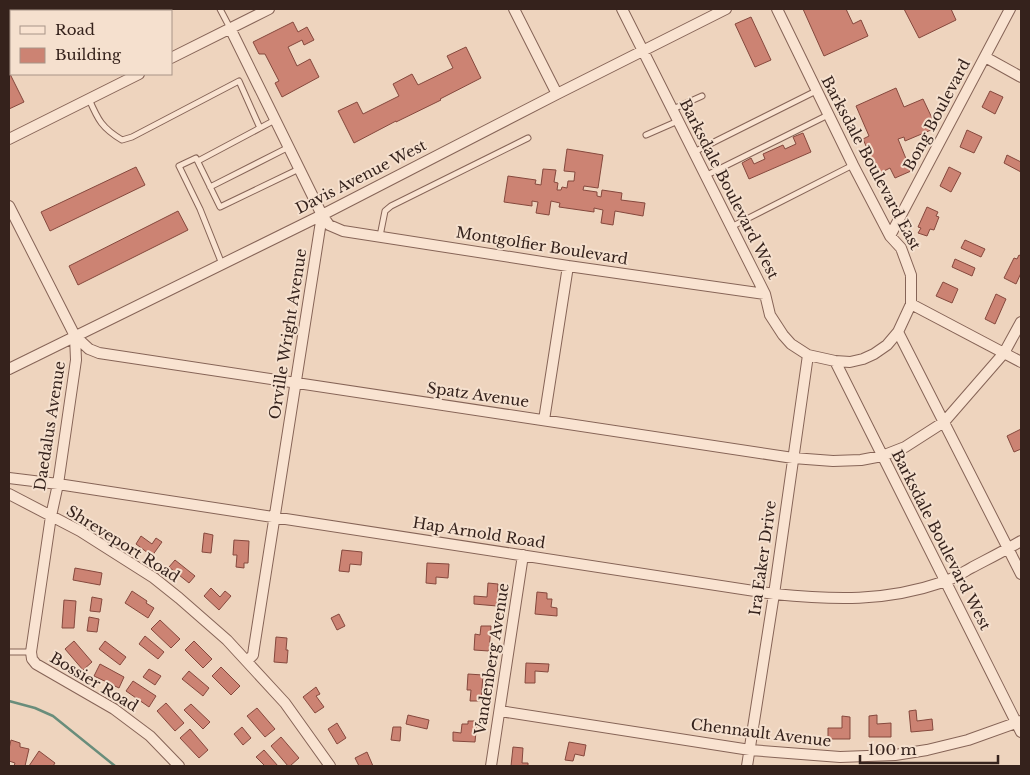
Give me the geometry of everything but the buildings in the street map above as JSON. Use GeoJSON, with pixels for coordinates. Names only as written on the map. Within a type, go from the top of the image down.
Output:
{"type":"FeatureCollection","features":[{"type":"Feature","properties":{"kind":"street"},"geometry":{"type":"LineString","coordinates":[[172,57],[268,9]]}},
{"type":"Feature","properties":{"kind":"street"},"geometry":{"type":"LineString","coordinates":[[514,9],[557,94]]}},
{"type":"Feature","properties":{"kind":"street","name":"Barksdale Boulevard West"},"geometry":{"type":"LineString","coordinates":[[622,9],[765,294],[770,315],[782,335],[791,344],[808,355],[832,361],[1020,725]]}},
{"type":"Feature","properties":{"kind":"street","name":"Davis Avenue West"},"geometry":{"type":"LineString","coordinates":[[9,369],[322,215],[726,9]]}},
{"type":"Feature","properties":{"kind":"street","name":"Barksdale Boulevard East"},"geometry":{"type":"LineString","coordinates":[[777,9],[853,165],[890,236],[901,248],[910,275],[911,304],[898,332]]}},
{"type":"Feature","properties":{"kind":"street","name":"Bong Boulevard"},"geometry":{"type":"LineString","coordinates":[[890,236],[1010,9]]}},
{"type":"Feature","properties":{"kind":"street"},"geometry":{"type":"LineString","coordinates":[[230,28],[322,215]]}},
{"type":"Feature","properties":{"kind":"street"},"geometry":{"type":"LineString","coordinates":[[984,57],[1021,77]]}},
{"type":"Feature","properties":{"kind":"street"},"geometry":{"type":"LineString","coordinates":[[9,139],[137,75]]}},
{"type":"Feature","properties":{"kind":"street","name":"Daedalus Avenue"},"geometry":{"type":"LineString","coordinates":[[9,206],[75,336],[76,360],[31,652]]}},
{"type":"Feature","properties":{"kind":"street","name":"Montgolfier Boulevard"},"geometry":{"type":"LineString","coordinates":[[322,215],[329,225],[343,230],[568,266],[765,294]]}},
{"type":"Feature","properties":{"kind":"street","name":"Orville Wright Avenue"},"geometry":{"type":"LineString","coordinates":[[247,661],[252,655],[254,648],[322,215]]}},
{"type":"Feature","properties":{"kind":"street"},"geometry":{"type":"LineString","coordinates":[[544,420],[568,266]]}},
{"type":"Feature","properties":{"kind":"street"},"geometry":{"type":"LineString","coordinates":[[911,304],[1021,362]]}},
{"type":"Feature","properties":{"kind":"street","name":"Spatz Avenue"},"geometry":{"type":"LineString","coordinates":[[75,336],[89,349],[100,352],[793,458],[833,461],[861,460],[894,452],[944,422],[1004,353],[1021,322]]}},
{"type":"Feature","properties":{"kind":"street"},"geometry":{"type":"LineString","coordinates":[[832,361],[850,362],[863,359],[887,345],[898,332],[1021,574]]}},
{"type":"Feature","properties":{"kind":"street","name":"Ira Eaker Drive"},"geometry":{"type":"LineString","coordinates":[[747,766],[808,355]]}},
{"type":"Feature","properties":{"kind":"street","name":"Hap Arnold Road"},"geometry":{"type":"LineString","coordinates":[[9,478],[774,594],[834,599],[885,596],[912,591],[945,581],[1021,541]]}},
{"type":"Feature","properties":{"kind":"street","name":"Shreveport Road"},"geometry":{"type":"LineString","coordinates":[[9,494],[80,531],[154,578],[208,622],[247,661],[284,703],[330,766]]}},
{"type":"Feature","properties":{"kind":"street","name":"Vandenberg Avenue"},"geometry":{"type":"LineString","coordinates":[[491,766],[523,556]]}},
{"type":"Feature","properties":{"kind":"street","name":"Bossier Road"},"geometry":{"type":"LineString","coordinates":[[31,652],[32,659],[36,664],[114,709],[150,736],[179,766]]}},
{"type":"Feature","properties":{"kind":"street","name":"Chennault Avenue"},"geometry":{"type":"LineString","coordinates":[[500,711],[750,750],[840,757],[870,757],[928,750],[1020,725]]}},
{"type":"Feature","properties":{"kind":"lane"},"geometry":{"type":"LineString","coordinates":[[220,9],[230,28]]}},
{"type":"Feature","properties":{"kind":"lane"},"geometry":{"type":"LineString","coordinates":[[89,99],[98,120],[110,133],[122,140],[132,137],[239,81],[260,128]]}},
{"type":"Feature","properties":{"kind":"lane"},"geometry":{"type":"LineString","coordinates":[[694,152],[816,91]]}},
{"type":"Feature","properties":{"kind":"lane"},"geometry":{"type":"LineString","coordinates":[[672,109],[702,96]]}},
{"type":"Feature","properties":{"kind":"lane"},"geometry":{"type":"LineString","coordinates":[[705,176],[828,115]]}},
{"type":"Feature","properties":{"kind":"lane"},"geometry":{"type":"LineString","coordinates":[[198,161],[275,120]]}},
{"type":"Feature","properties":{"kind":"lane"},"geometry":{"type":"LineString","coordinates":[[646,135],[678,121]]}},
{"type":"Feature","properties":{"kind":"lane"},"geometry":{"type":"LineString","coordinates":[[380,236],[385,211],[391,206],[528,138]]}},
{"type":"Feature","properties":{"kind":"lane"},"geometry":{"type":"LineString","coordinates":[[210,187],[288,147]]}},
{"type":"Feature","properties":{"kind":"lane"},"geometry":{"type":"LineString","coordinates":[[222,264],[200,209],[179,166],[196,158],[220,207],[299,169]]}},
{"type":"Feature","properties":{"kind":"lane"},"geometry":{"type":"LineString","coordinates":[[731,227],[853,165]]}},
{"type":"Feature","properties":{"kind":"lane"},"geometry":{"type":"LineString","coordinates":[[9,652],[31,652]]}},
{"type":"Feature","properties":{"kind":"waterway"},"geometry":{"type":"LineString","coordinates":[[9,701],[35,708],[53,716],[115,766]]}}]}
